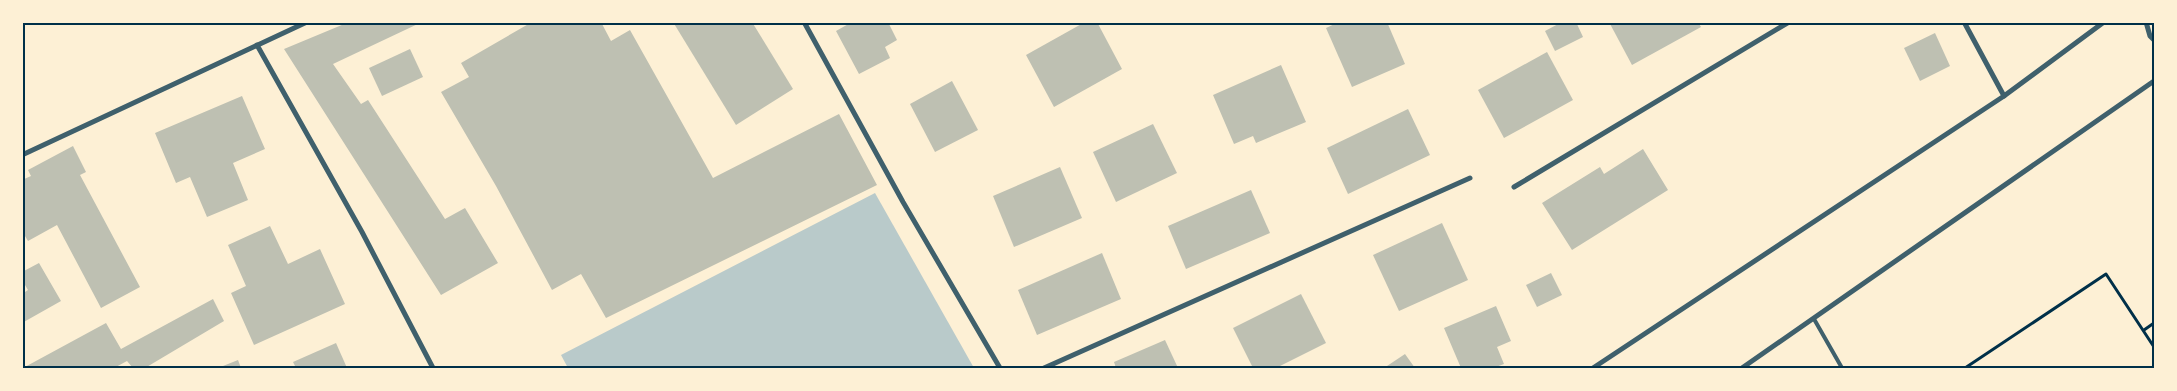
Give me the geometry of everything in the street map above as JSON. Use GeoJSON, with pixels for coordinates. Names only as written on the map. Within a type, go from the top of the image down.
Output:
{"type":"FeatureCollection","features":[{"type":"Feature","properties":{"kind":"street"},"geometry":{"type":"LineString","coordinates":[[22,155],[307,22]]}},
{"type":"Feature","properties":{"kind":"street"},"geometry":{"type":"LineString","coordinates":[[804,22],[903,202],[1000,368]]}},
{"type":"Feature","properties":{"kind":"street"},"geometry":{"type":"LineString","coordinates":[[1514,187],[1788,22]]}},
{"type":"Feature","properties":{"kind":"street"},"geometry":{"type":"LineString","coordinates":[[1964,22],[2004,96]]}},
{"type":"Feature","properties":{"kind":"street"},"geometry":{"type":"LineString","coordinates":[[1594,368],[2004,96],[2104,22]]}},
{"type":"Feature","properties":{"kind":"street"},"geometry":{"type":"LineString","coordinates":[[2146,22],[2150,36],[2154,40]]}},
{"type":"Feature","properties":{"kind":"street"},"geometry":{"type":"LineString","coordinates":[[257,44],[362,232],[433,368]]}},
{"type":"Feature","properties":{"kind":"street"},"geometry":{"type":"LineString","coordinates":[[1742,368],[2154,82]]}},
{"type":"Feature","properties":{"kind":"street"},"geometry":{"type":"LineString","coordinates":[[1044,368],[1470,178]]}},
{"type":"Feature","properties":{"kind":"lane"},"geometry":{"type":"LineString","coordinates":[[1814,319],[1842,368]]}},
{"type":"Feature","properties":{"kind":"path"},"geometry":{"type":"LineString","coordinates":[[1965,368],[2106,274],[2154,347]]}},
{"type":"Feature","properties":{"kind":"path"},"geometry":{"type":"LineString","coordinates":[[2144,330],[2154,323]]}},
{"type":"Feature","properties":{"kind":"shaded area"},"geometry":{"type":"Polygon","coordinates":[[[875,193],[974,368],[568,368],[561,355],[875,193]]]}},
{"type":"Feature","properties":{"kind":"building"},"geometry":{"type":"Polygon","coordinates":[[[349,22],[422,22],[333,64],[361,104],[368,100],[445,219],[465,208],[498,263],[441,295],[284,49],[349,22]]]}},
{"type":"Feature","properties":{"kind":"building"},"geometry":{"type":"Polygon","coordinates":[[[532,22],[601,22],[611,41],[630,30],[713,178],[839,114],[877,185],[606,318],[581,274],[552,290],[496,186],[441,92],[469,77],[461,63],[532,22]]]}},
{"type":"Feature","properties":{"kind":"building"},"geometry":{"type":"Polygon","coordinates":[[[673,22],[752,22],[793,89],[736,125],[673,22]]]}},
{"type":"Feature","properties":{"kind":"building"},"geometry":{"type":"Polygon","coordinates":[[[852,22],[888,22],[897,40],[885,47],[890,58],[859,74],[836,31],[852,22]]]}},
{"type":"Feature","properties":{"kind":"building"},"geometry":{"type":"Polygon","coordinates":[[[1085,22],[1097,22],[1122,69],[1054,107],[1026,55],[1085,22]]]}},
{"type":"Feature","properties":{"kind":"building"},"geometry":{"type":"Polygon","coordinates":[[[1339,22],[1387,22],[1405,64],[1352,87],[1326,28],[1339,22]]]}},
{"type":"Feature","properties":{"kind":"building"},"geometry":{"type":"Polygon","coordinates":[[[1562,22],[1576,22],[1583,37],[1555,51],[1545,31],[1562,22]]]}},
{"type":"Feature","properties":{"kind":"building"},"geometry":{"type":"Polygon","coordinates":[[[1609,22],[1698,22],[1701,27],[1632,65],[1609,22]]]}},
{"type":"Feature","properties":{"kind":"building"},"geometry":{"type":"Polygon","coordinates":[[[1935,33],[1950,66],[1920,81],[1904,48],[1935,33]]]}},
{"type":"Feature","properties":{"kind":"building"},"geometry":{"type":"Polygon","coordinates":[[[410,49],[423,77],[382,96],[369,68],[410,49]]]}},
{"type":"Feature","properties":{"kind":"building"},"geometry":{"type":"Polygon","coordinates":[[[1547,52],[1573,100],[1504,138],[1478,90],[1547,52]]]}},
{"type":"Feature","properties":{"kind":"building"},"geometry":{"type":"Polygon","coordinates":[[[1281,65],[1306,122],[1256,143],[1253,136],[1234,144],[1213,95],[1281,65]]]}},
{"type":"Feature","properties":{"kind":"building"},"geometry":{"type":"Polygon","coordinates":[[[952,81],[978,130],[935,152],[910,104],[952,81]]]}},
{"type":"Feature","properties":{"kind":"building"},"geometry":{"type":"Polygon","coordinates":[[[242,96],[265,149],[233,163],[248,200],[207,217],[190,177],[176,183],[155,133],[242,96]]]}},
{"type":"Feature","properties":{"kind":"building"},"geometry":{"type":"Polygon","coordinates":[[[1408,109],[1430,155],[1348,194],[1327,148],[1408,109]]]}},
{"type":"Feature","properties":{"kind":"building"},"geometry":{"type":"Polygon","coordinates":[[[1153,124],[1177,173],[1116,202],[1093,152],[1153,124]]]}},
{"type":"Feature","properties":{"kind":"building"},"geometry":{"type":"Polygon","coordinates":[[[73,146],[86,172],[80,175],[140,287],[101,308],[57,225],[28,241],[22,231],[22,180],[31,176],[28,170],[73,146]]]}},
{"type":"Feature","properties":{"kind":"building"},"geometry":{"type":"Polygon","coordinates":[[[1643,149],[1668,190],[1572,250],[1542,203],[1600,167],[1604,174],[1643,149]]]}},
{"type":"Feature","properties":{"kind":"building"},"geometry":{"type":"Polygon","coordinates":[[[1060,167],[1082,218],[1014,247],[993,196],[1060,167]]]}},
{"type":"Feature","properties":{"kind":"building"},"geometry":{"type":"Polygon","coordinates":[[[1251,190],[1270,233],[1186,269],[1168,226],[1251,190]]]}},
{"type":"Feature","properties":{"kind":"building"},"geometry":{"type":"Polygon","coordinates":[[[1442,223],[1468,280],[1399,311],[1373,255],[1442,223]]]}},
{"type":"Feature","properties":{"kind":"building"},"geometry":{"type":"Polygon","coordinates":[[[270,226],[288,264],[320,249],[345,304],[254,345],[231,293],[246,286],[228,245],[270,226]]]}},
{"type":"Feature","properties":{"kind":"building"},"geometry":{"type":"Polygon","coordinates":[[[1102,253],[1121,299],[1037,335],[1018,290],[1102,253]]]}},
{"type":"Feature","properties":{"kind":"building"},"geometry":{"type":"Polygon","coordinates":[[[39,263],[61,301],[22,323],[22,294],[28,290],[22,280],[22,272],[39,263]]]}},
{"type":"Feature","properties":{"kind":"building"},"geometry":{"type":"Polygon","coordinates":[[[1551,273],[1562,295],[1537,307],[1526,285],[1551,273]]]}},
{"type":"Feature","properties":{"kind":"building"},"geometry":{"type":"Polygon","coordinates":[[[1301,294],[1326,343],[1276,368],[1253,368],[1233,328],[1301,294]]]}},
{"type":"Feature","properties":{"kind":"building"},"geometry":{"type":"Polygon","coordinates":[[[213,299],[224,321],[145,368],[133,368],[127,361],[114,368],[23,368],[106,323],[121,349],[213,299]]]}},
{"type":"Feature","properties":{"kind":"building"},"geometry":{"type":"Polygon","coordinates":[[[1496,306],[1511,341],[1497,347],[1504,364],[1493,368],[1461,368],[1444,328],[1496,306]]]}},
{"type":"Feature","properties":{"kind":"building"},"geometry":{"type":"Polygon","coordinates":[[[1165,340],[1178,368],[1116,368],[1114,362],[1165,340]]]}},
{"type":"Feature","properties":{"kind":"building"},"geometry":{"type":"Polygon","coordinates":[[[336,343],[347,368],[296,368],[293,362],[336,343]]]}},
{"type":"Feature","properties":{"kind":"building"},"geometry":{"type":"Polygon","coordinates":[[[1405,354],[1415,368],[1384,368],[1405,354]]]}},
{"type":"Feature","properties":{"kind":"building"},"geometry":{"type":"Polygon","coordinates":[[[238,360],[241,368],[218,368],[238,360]]]}}]}
